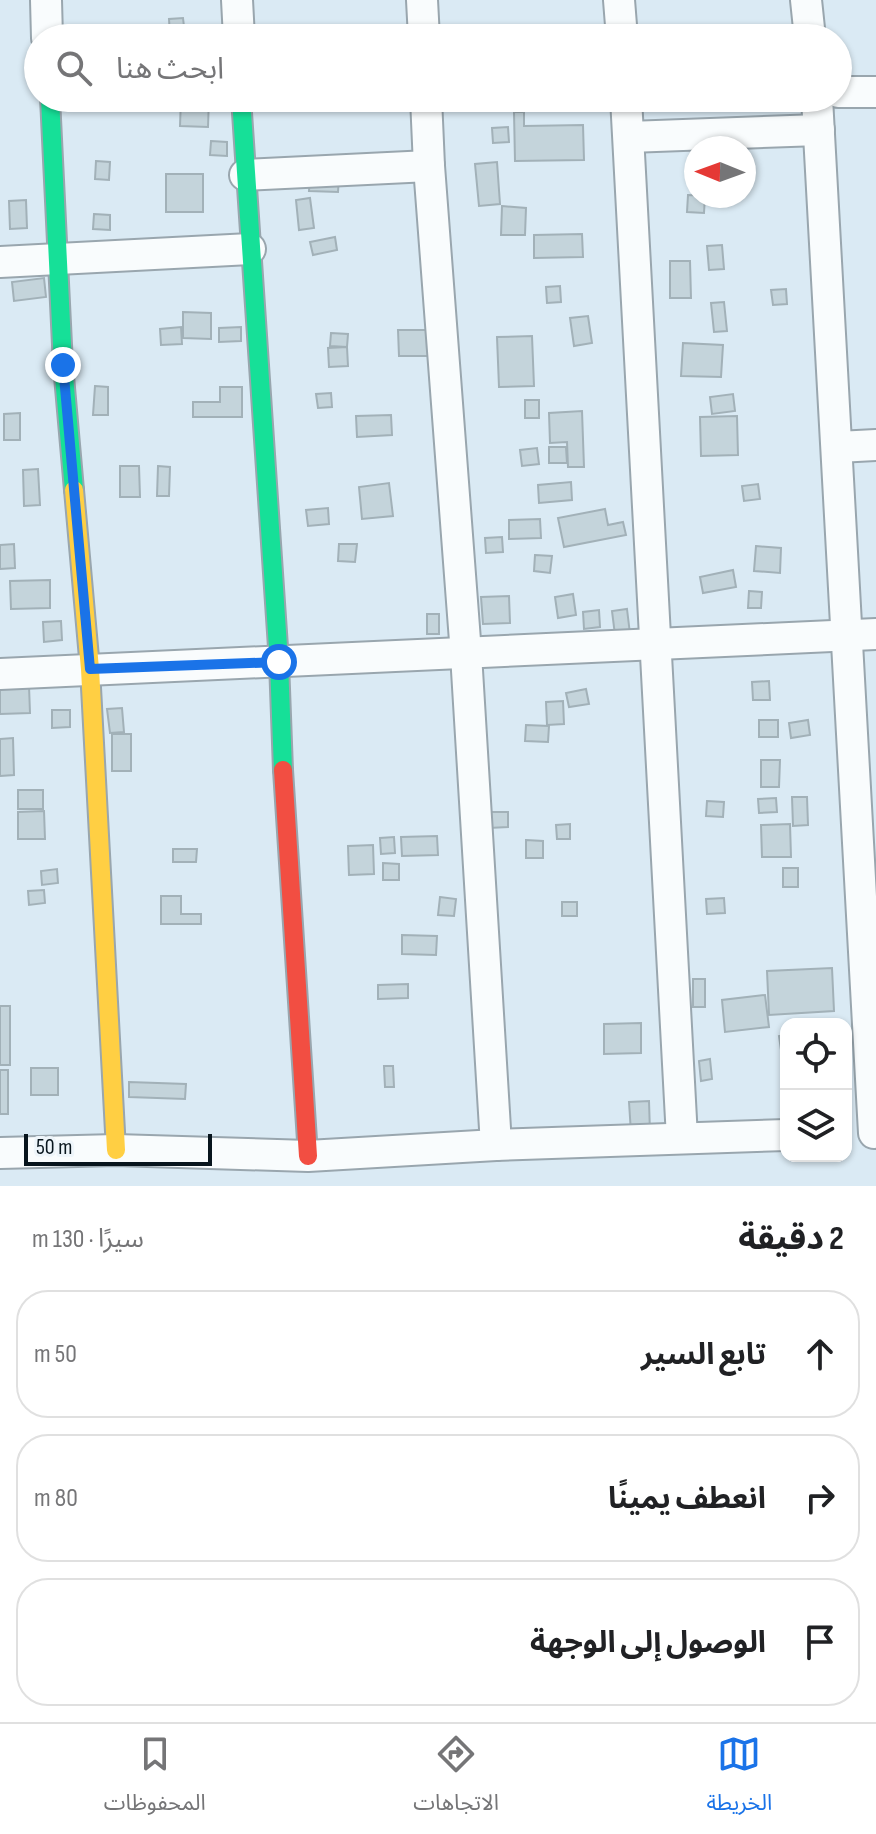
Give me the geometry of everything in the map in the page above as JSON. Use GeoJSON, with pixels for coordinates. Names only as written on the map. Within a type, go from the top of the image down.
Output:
{"type":"FeatureCollection","features":[{"type":"Feature","properties":{"kind":"street"},"geometry":{"type":"LineString","coordinates":[[46,0],[47,24]]}},
{"type":"Feature","properties":{"kind":"street"},"geometry":{"type":"LineString","coordinates":[[237,0],[238,24]]}},
{"type":"Feature","properties":{"kind":"street"},"geometry":{"type":"LineString","coordinates":[[422,0],[423,24]]}},
{"type":"Feature","properties":{"kind":"street"},"geometry":{"type":"LineString","coordinates":[[619,0],[621,24]]}},
{"type":"Feature","properties":{"kind":"street"},"geometry":{"type":"LineString","coordinates":[[806,0],[809,24]]}},
{"type":"Feature","properties":{"kind":"street"},"geometry":{"type":"LineString","coordinates":[[852,92],[876,92]]}},
{"type":"Feature","properties":{"kind":"street"},"geometry":{"type":"LineString","coordinates":[[51,112],[65,380],[90,669],[116,1150]]}},
{"type":"Feature","properties":{"kind":"street"},"geometry":{"type":"LineString","coordinates":[[242,112],[308,1156]]}},
{"type":"Feature","properties":{"kind":"street"},"geometry":{"type":"LineString","coordinates":[[427,112],[466,654],[496,1145]]}},
{"type":"Feature","properties":{"kind":"street"},"geometry":{"type":"LineString","coordinates":[[627,112],[682,1138]]}},
{"type":"Feature","properties":{"kind":"street"},"geometry":{"type":"LineString","coordinates":[[818,112],[838,447],[862,634],[865,1133]]}},
{"type":"Feature","properties":{"kind":"street"},"geometry":{"type":"LineString","coordinates":[[629,137],[819,130]]}},
{"type":"Feature","properties":{"kind":"street"},"geometry":{"type":"LineString","coordinates":[[245,175],[429,166]]}},
{"type":"Feature","properties":{"kind":"street"},"geometry":{"type":"LineString","coordinates":[[0,262],[250,249]]}},
{"type":"Feature","properties":{"kind":"street"},"geometry":{"type":"LineString","coordinates":[[838,447],[876,445]]}},
{"type":"Feature","properties":{"kind":"street"},"geometry":{"type":"LineString","coordinates":[[0,674],[862,634]]}},
{"type":"Feature","properties":{"kind":"street"},"geometry":{"type":"LineString","coordinates":[[0,1153],[116,1150],[308,1156],[496,1145],[780,1135]]}},
{"type":"Feature","properties":{"kind":"building"},"geometry":{"type":"Polygon","coordinates":[[[183,18],[184,24],[169,24],[169,19],[183,18]]]}},
{"type":"Feature","properties":{"kind":"building"},"geometry":{"type":"Polygon","coordinates":[[[180,112],[209,112],[208,127],[180,126],[180,112]]]}},
{"type":"Feature","properties":{"kind":"building"},"geometry":{"type":"Polygon","coordinates":[[[514,112],[524,112],[524,126],[583,125],[584,160],[515,161],[514,112]]]}},
{"type":"Feature","properties":{"kind":"building"},"geometry":{"type":"Polygon","coordinates":[[[508,127],[509,142],[493,143],[492,128],[508,127]]]}},
{"type":"Feature","properties":{"kind":"building"},"geometry":{"type":"Polygon","coordinates":[[[211,141],[227,142],[227,156],[210,155],[211,141]]]}},
{"type":"Feature","properties":{"kind":"building"},"geometry":{"type":"Polygon","coordinates":[[[96,161],[110,162],[109,180],[95,179],[96,161]]]}},
{"type":"Feature","properties":{"kind":"building"},"geometry":{"type":"Polygon","coordinates":[[[497,162],[500,204],[479,206],[475,164],[497,162]]]}},
{"type":"Feature","properties":{"kind":"building"},"geometry":{"type":"Polygon","coordinates":[[[166,174],[203,174],[203,212],[166,212],[166,174]]]}},
{"type":"Feature","properties":{"kind":"building"},"geometry":{"type":"Polygon","coordinates":[[[310,175],[339,176],[338,192],[309,191],[310,175]]]}},
{"type":"Feature","properties":{"kind":"building"},"geometry":{"type":"Polygon","coordinates":[[[310,198],[314,228],[299,230],[296,200],[310,198]]]}},
{"type":"Feature","properties":{"kind":"building"},"geometry":{"type":"Polygon","coordinates":[[[26,200],[27,228],[10,229],[9,201],[26,200]]]}},
{"type":"Feature","properties":{"kind":"building"},"geometry":{"type":"Polygon","coordinates":[[[502,206],[526,208],[525,235],[501,235],[502,206]]]}},
{"type":"Feature","properties":{"kind":"building"},"geometry":{"type":"Polygon","coordinates":[[[687,208],[704,208],[704,213],[687,212],[687,208]]]}},
{"type":"Feature","properties":{"kind":"building"},"geometry":{"type":"Polygon","coordinates":[[[94,214],[110,215],[110,230],[93,229],[94,214]]]}},
{"type":"Feature","properties":{"kind":"building"},"geometry":{"type":"Polygon","coordinates":[[[582,234],[583,257],[534,258],[534,235],[582,234]]]}},
{"type":"Feature","properties":{"kind":"building"},"geometry":{"type":"Polygon","coordinates":[[[335,237],[337,250],[313,255],[310,242],[335,237]]]}},
{"type":"Feature","properties":{"kind":"building"},"geometry":{"type":"Polygon","coordinates":[[[722,245],[724,269],[709,270],[707,246],[722,245]]]}},
{"type":"Feature","properties":{"kind":"building"},"geometry":{"type":"Polygon","coordinates":[[[670,261],[690,261],[691,298],[670,298],[670,261]]]}},
{"type":"Feature","properties":{"kind":"building"},"geometry":{"type":"Polygon","coordinates":[[[44,278],[46,297],[14,301],[12,282],[44,278]]]}},
{"type":"Feature","properties":{"kind":"building"},"geometry":{"type":"Polygon","coordinates":[[[560,286],[561,302],[547,303],[546,287],[560,286]]]}},
{"type":"Feature","properties":{"kind":"building"},"geometry":{"type":"Polygon","coordinates":[[[786,289],[787,304],[773,305],[771,290],[786,289]]]}},
{"type":"Feature","properties":{"kind":"building"},"geometry":{"type":"Polygon","coordinates":[[[724,302],[727,331],[714,332],[711,303],[724,302]]]}},
{"type":"Feature","properties":{"kind":"building"},"geometry":{"type":"Polygon","coordinates":[[[183,312],[211,313],[211,339],[183,338],[183,312]]]}},
{"type":"Feature","properties":{"kind":"building"},"geometry":{"type":"Polygon","coordinates":[[[588,316],[592,343],[574,346],[570,318],[588,316]]]}},
{"type":"Feature","properties":{"kind":"building"},"geometry":{"type":"Polygon","coordinates":[[[181,327],[182,344],[161,345],[160,329],[181,327]]]}},
{"type":"Feature","properties":{"kind":"building"},"geometry":{"type":"Polygon","coordinates":[[[241,327],[241,341],[219,342],[219,328],[241,327]]]}},
{"type":"Feature","properties":{"kind":"building"},"geometry":{"type":"Polygon","coordinates":[[[398,330],[432,330],[432,356],[399,356],[398,330]]]}},
{"type":"Feature","properties":{"kind":"building"},"geometry":{"type":"Polygon","coordinates":[[[331,333],[348,334],[347,347],[330,346],[331,333]]]}},
{"type":"Feature","properties":{"kind":"building"},"geometry":{"type":"Polygon","coordinates":[[[532,336],[534,386],[499,387],[497,337],[532,336]]]}},
{"type":"Feature","properties":{"kind":"building"},"geometry":{"type":"Polygon","coordinates":[[[683,343],[723,345],[721,377],[681,376],[683,343]]]}},
{"type":"Feature","properties":{"kind":"building"},"geometry":{"type":"Polygon","coordinates":[[[347,347],[348,366],[329,367],[328,348],[347,347]]]}},
{"type":"Feature","properties":{"kind":"building"},"geometry":{"type":"Polygon","coordinates":[[[95,386],[108,387],[108,415],[93,415],[95,386]]]}},
{"type":"Feature","properties":{"kind":"building"},"geometry":{"type":"Polygon","coordinates":[[[220,387],[242,387],[242,417],[193,417],[193,402],[220,402],[220,387]]]}},
{"type":"Feature","properties":{"kind":"building"},"geometry":{"type":"Polygon","coordinates":[[[331,393],[332,407],[318,408],[316,394],[331,393]]]}},
{"type":"Feature","properties":{"kind":"building"},"geometry":{"type":"Polygon","coordinates":[[[733,394],[735,411],[712,414],[710,397],[733,394]]]}},
{"type":"Feature","properties":{"kind":"building"},"geometry":{"type":"Polygon","coordinates":[[[525,400],[539,400],[539,418],[525,418],[525,400]]]}},
{"type":"Feature","properties":{"kind":"building"},"geometry":{"type":"Polygon","coordinates":[[[582,411],[584,467],[568,467],[567,442],[550,443],[549,413],[582,411]]]}},
{"type":"Feature","properties":{"kind":"building"},"geometry":{"type":"Polygon","coordinates":[[[20,413],[20,440],[4,440],[4,414],[20,413]]]}},
{"type":"Feature","properties":{"kind":"building"},"geometry":{"type":"Polygon","coordinates":[[[391,415],[392,435],[357,437],[356,416],[391,415]]]}},
{"type":"Feature","properties":{"kind":"building"},"geometry":{"type":"Polygon","coordinates":[[[737,416],[738,455],[701,456],[700,417],[737,416]]]}},
{"type":"Feature","properties":{"kind":"building"},"geometry":{"type":"Polygon","coordinates":[[[549,447],[566,447],[567,463],[549,463],[549,447]]]}},
{"type":"Feature","properties":{"kind":"building"},"geometry":{"type":"Polygon","coordinates":[[[537,448],[539,464],[522,466],[520,450],[537,448]]]}},
{"type":"Feature","properties":{"kind":"building"},"geometry":{"type":"Polygon","coordinates":[[[120,466],[139,466],[140,497],[120,497],[120,466]]]}},
{"type":"Feature","properties":{"kind":"building"},"geometry":{"type":"Polygon","coordinates":[[[158,466],[170,467],[169,496],[157,496],[158,466]]]}},
{"type":"Feature","properties":{"kind":"building"},"geometry":{"type":"Polygon","coordinates":[[[38,469],[40,505],[24,506],[23,470],[38,469]]]}},
{"type":"Feature","properties":{"kind":"building"},"geometry":{"type":"Polygon","coordinates":[[[571,482],[572,500],[539,503],[538,485],[571,482]]]}},
{"type":"Feature","properties":{"kind":"building"},"geometry":{"type":"Polygon","coordinates":[[[389,483],[393,516],[362,519],[359,487],[389,483]]]}},
{"type":"Feature","properties":{"kind":"building"},"geometry":{"type":"Polygon","coordinates":[[[758,484],[760,499],[744,501],[742,486],[758,484]]]}},
{"type":"Feature","properties":{"kind":"building"},"geometry":{"type":"Polygon","coordinates":[[[328,508],[329,524],[308,526],[306,510],[328,508]]]}},
{"type":"Feature","properties":{"kind":"building"},"geometry":{"type":"Polygon","coordinates":[[[605,509],[608,525],[623,522],[626,535],[564,547],[558,518],[605,509]]]}},
{"type":"Feature","properties":{"kind":"building"},"geometry":{"type":"Polygon","coordinates":[[[540,519],[541,538],[509,539],[509,520],[540,519]]]}},
{"type":"Feature","properties":{"kind":"building"},"geometry":{"type":"Polygon","coordinates":[[[502,537],[503,552],[486,553],[485,538],[502,537]]]}},
{"type":"Feature","properties":{"kind":"building"},"geometry":{"type":"Polygon","coordinates":[[[14,544],[15,568],[0,569],[0,545],[14,544]]]}},
{"type":"Feature","properties":{"kind":"building"},"geometry":{"type":"Polygon","coordinates":[[[339,544],[357,544],[355,562],[338,561],[339,544]]]}},
{"type":"Feature","properties":{"kind":"building"},"geometry":{"type":"Polygon","coordinates":[[[756,546],[781,548],[780,573],[754,571],[756,546]]]}},
{"type":"Feature","properties":{"kind":"building"},"geometry":{"type":"Polygon","coordinates":[[[535,555],[552,556],[550,573],[534,571],[535,555]]]}},
{"type":"Feature","properties":{"kind":"building"},"geometry":{"type":"Polygon","coordinates":[[[733,570],[736,587],[703,593],[700,577],[733,570]]]}},
{"type":"Feature","properties":{"kind":"building"},"geometry":{"type":"Polygon","coordinates":[[[50,580],[50,608],[11,609],[10,581],[50,580]]]}},
{"type":"Feature","properties":{"kind":"building"},"geometry":{"type":"Polygon","coordinates":[[[749,591],[762,592],[761,608],[748,608],[749,591]]]}},
{"type":"Feature","properties":{"kind":"building"},"geometry":{"type":"Polygon","coordinates":[[[573,594],[576,615],[558,618],[555,597],[573,594]]]}},
{"type":"Feature","properties":{"kind":"building"},"geometry":{"type":"Polygon","coordinates":[[[509,596],[510,623],[483,624],[481,597],[509,596]]]}},
{"type":"Feature","properties":{"kind":"building"},"geometry":{"type":"Polygon","coordinates":[[[627,609],[630,634],[615,635],[612,611],[627,609]]]}},
{"type":"Feature","properties":{"kind":"building"},"geometry":{"type":"Polygon","coordinates":[[[599,610],[600,627],[584,629],[583,612],[599,610]]]}},
{"type":"Feature","properties":{"kind":"building"},"geometry":{"type":"Polygon","coordinates":[[[427,614],[439,614],[439,634],[427,634],[427,614]]]}},
{"type":"Feature","properties":{"kind":"building"},"geometry":{"type":"Polygon","coordinates":[[[61,621],[62,640],[44,642],[43,622],[61,621]]]}},
{"type":"Feature","properties":{"kind":"building"},"geometry":{"type":"Polygon","coordinates":[[[769,681],[770,700],[753,700],[752,682],[769,681]]]}},
{"type":"Feature","properties":{"kind":"building"},"geometry":{"type":"Polygon","coordinates":[[[0,686],[29,686],[30,713],[0,714],[0,686]]]}},
{"type":"Feature","properties":{"kind":"building"},"geometry":{"type":"Polygon","coordinates":[[[586,689],[589,704],[569,707],[566,693],[586,689]]]}},
{"type":"Feature","properties":{"kind":"building"},"geometry":{"type":"Polygon","coordinates":[[[563,701],[564,724],[547,725],[546,702],[563,701]]]}},
{"type":"Feature","properties":{"kind":"building"},"geometry":{"type":"Polygon","coordinates":[[[122,708],[124,732],[110,733],[107,709],[122,708]]]}},
{"type":"Feature","properties":{"kind":"building"},"geometry":{"type":"Polygon","coordinates":[[[52,710],[70,710],[70,727],[52,728],[52,710]]]}},
{"type":"Feature","properties":{"kind":"building"},"geometry":{"type":"Polygon","coordinates":[[[759,720],[778,720],[778,737],[759,737],[759,720]]]}},
{"type":"Feature","properties":{"kind":"building"},"geometry":{"type":"Polygon","coordinates":[[[808,720],[810,735],[791,738],[789,723],[808,720]]]}},
{"type":"Feature","properties":{"kind":"building"},"geometry":{"type":"Polygon","coordinates":[[[526,725],[549,726],[548,742],[525,741],[526,725]]]}},
{"type":"Feature","properties":{"kind":"building"},"geometry":{"type":"Polygon","coordinates":[[[112,734],[131,734],[131,771],[112,771],[112,734]]]}},
{"type":"Feature","properties":{"kind":"building"},"geometry":{"type":"Polygon","coordinates":[[[13,738],[14,775],[0,776],[0,739],[13,738]]]}},
{"type":"Feature","properties":{"kind":"building"},"geometry":{"type":"Polygon","coordinates":[[[761,760],[780,760],[779,787],[761,787],[761,760]]]}},
{"type":"Feature","properties":{"kind":"building"},"geometry":{"type":"Polygon","coordinates":[[[18,790],[43,790],[43,809],[18,809],[18,790]]]}},
{"type":"Feature","properties":{"kind":"building"},"geometry":{"type":"Polygon","coordinates":[[[792,797],[807,797],[808,825],[793,826],[792,797]]]}},
{"type":"Feature","properties":{"kind":"building"},"geometry":{"type":"Polygon","coordinates":[[[776,798],[777,812],[759,813],[758,799],[776,798]]]}},
{"type":"Feature","properties":{"kind":"building"},"geometry":{"type":"Polygon","coordinates":[[[707,801],[724,802],[723,817],[706,816],[707,801]]]}},
{"type":"Feature","properties":{"kind":"building"},"geometry":{"type":"Polygon","coordinates":[[[44,811],[45,839],[18,839],[18,812],[44,811]]]}},
{"type":"Feature","properties":{"kind":"building"},"geometry":{"type":"Polygon","coordinates":[[[489,812],[508,812],[508,827],[489,828],[489,812]]]}},
{"type":"Feature","properties":{"kind":"building"},"geometry":{"type":"Polygon","coordinates":[[[570,824],[570,839],[557,839],[556,825],[570,824]]]}},
{"type":"Feature","properties":{"kind":"building"},"geometry":{"type":"Polygon","coordinates":[[[790,824],[791,857],[762,857],[761,825],[790,824]]]}},
{"type":"Feature","properties":{"kind":"building"},"geometry":{"type":"Polygon","coordinates":[[[437,836],[438,855],[402,856],[401,837],[437,836]]]}},
{"type":"Feature","properties":{"kind":"building"},"geometry":{"type":"Polygon","coordinates":[[[394,837],[395,853],[381,854],[380,838],[394,837]]]}},
{"type":"Feature","properties":{"kind":"building"},"geometry":{"type":"Polygon","coordinates":[[[526,840],[543,841],[543,858],[526,858],[526,840]]]}},
{"type":"Feature","properties":{"kind":"building"},"geometry":{"type":"Polygon","coordinates":[[[373,845],[374,874],[349,875],[348,846],[373,845]]]}},
{"type":"Feature","properties":{"kind":"building"},"geometry":{"type":"Polygon","coordinates":[[[173,849],[197,849],[196,862],[173,862],[173,849]]]}},
{"type":"Feature","properties":{"kind":"building"},"geometry":{"type":"Polygon","coordinates":[[[383,863],[399,864],[399,880],[383,880],[383,863]]]}},
{"type":"Feature","properties":{"kind":"building"},"geometry":{"type":"Polygon","coordinates":[[[783,868],[798,868],[798,887],[783,887],[783,868]]]}},
{"type":"Feature","properties":{"kind":"building"},"geometry":{"type":"Polygon","coordinates":[[[57,869],[58,883],[42,885],[41,871],[57,869]]]}},
{"type":"Feature","properties":{"kind":"building"},"geometry":{"type":"Polygon","coordinates":[[[44,890],[45,903],[29,905],[28,891],[44,890]]]}},
{"type":"Feature","properties":{"kind":"building"},"geometry":{"type":"Polygon","coordinates":[[[161,896],[181,896],[181,914],[201,914],[201,924],[161,924],[161,896]]]}},
{"type":"Feature","properties":{"kind":"building"},"geometry":{"type":"Polygon","coordinates":[[[440,897],[456,899],[454,916],[438,915],[440,897]]]}},
{"type":"Feature","properties":{"kind":"building"},"geometry":{"type":"Polygon","coordinates":[[[724,898],[725,913],[707,914],[706,899],[724,898]]]}},
{"type":"Feature","properties":{"kind":"building"},"geometry":{"type":"Polygon","coordinates":[[[562,902],[577,902],[577,916],[562,916],[562,902]]]}},
{"type":"Feature","properties":{"kind":"building"},"geometry":{"type":"Polygon","coordinates":[[[402,935],[437,936],[436,955],[402,954],[402,935]]]}},
{"type":"Feature","properties":{"kind":"building"},"geometry":{"type":"Polygon","coordinates":[[[832,968],[834,1011],[769,1015],[767,971],[832,968]]]}},
{"type":"Feature","properties":{"kind":"building"},"geometry":{"type":"Polygon","coordinates":[[[693,979],[705,979],[705,1007],[693,1007],[693,979]]]}},
{"type":"Feature","properties":{"kind":"building"},"geometry":{"type":"Polygon","coordinates":[[[408,984],[408,998],[378,999],[378,985],[408,984]]]}},
{"type":"Feature","properties":{"kind":"building"},"geometry":{"type":"Polygon","coordinates":[[[765,995],[769,1027],[725,1032],[722,1000],[765,995]]]}},
{"type":"Feature","properties":{"kind":"building"},"geometry":{"type":"Polygon","coordinates":[[[0,1006],[10,1006],[10,1065],[0,1065],[0,1006]]]}},
{"type":"Feature","properties":{"kind":"building"},"geometry":{"type":"Polygon","coordinates":[[[641,1023],[641,1053],[604,1054],[604,1024],[641,1023]]]}},
{"type":"Feature","properties":{"kind":"building"},"geometry":{"type":"Polygon","coordinates":[[[710,1059],[712,1079],[701,1081],[699,1061],[710,1059]]]}},
{"type":"Feature","properties":{"kind":"building"},"geometry":{"type":"Polygon","coordinates":[[[384,1066],[393,1066],[394,1087],[385,1087],[384,1066]]]}},
{"type":"Feature","properties":{"kind":"building"},"geometry":{"type":"Polygon","coordinates":[[[31,1068],[58,1068],[58,1095],[31,1095],[31,1068]]]}},
{"type":"Feature","properties":{"kind":"building"},"geometry":{"type":"Polygon","coordinates":[[[0,1070],[8,1070],[8,1114],[0,1114],[0,1070]]]}},
{"type":"Feature","properties":{"kind":"building"},"geometry":{"type":"Polygon","coordinates":[[[129,1082],[186,1084],[185,1099],[129,1097],[129,1082]]]}},
{"type":"Feature","properties":{"kind":"building"},"geometry":{"type":"Polygon","coordinates":[[[649,1101],[650,1133],[631,1133],[629,1102],[649,1101]]]}},
{"type":"Feature","properties":{"kind":"traffic: fast"},"geometry":{"type":"LineString","coordinates":[[51,112],[63,365],[74,490]]}},
{"type":"Feature","properties":{"kind":"traffic: fast"},"geometry":{"type":"LineString","coordinates":[[242,112],[279,662],[283,770]]}},
{"type":"Feature","properties":{"kind":"traffic: slow"},"geometry":{"type":"LineString","coordinates":[[74,490],[90,669],[116,1150]]}},
{"type":"Feature","properties":{"kind":"traffic: jam"},"geometry":{"type":"LineString","coordinates":[[283,770],[308,1156]]}},
{"type":"Feature","properties":{"kind":"route"},"geometry":{"type":"LineString","coordinates":[[63,365],[90,669],[279,662]]}}]}
